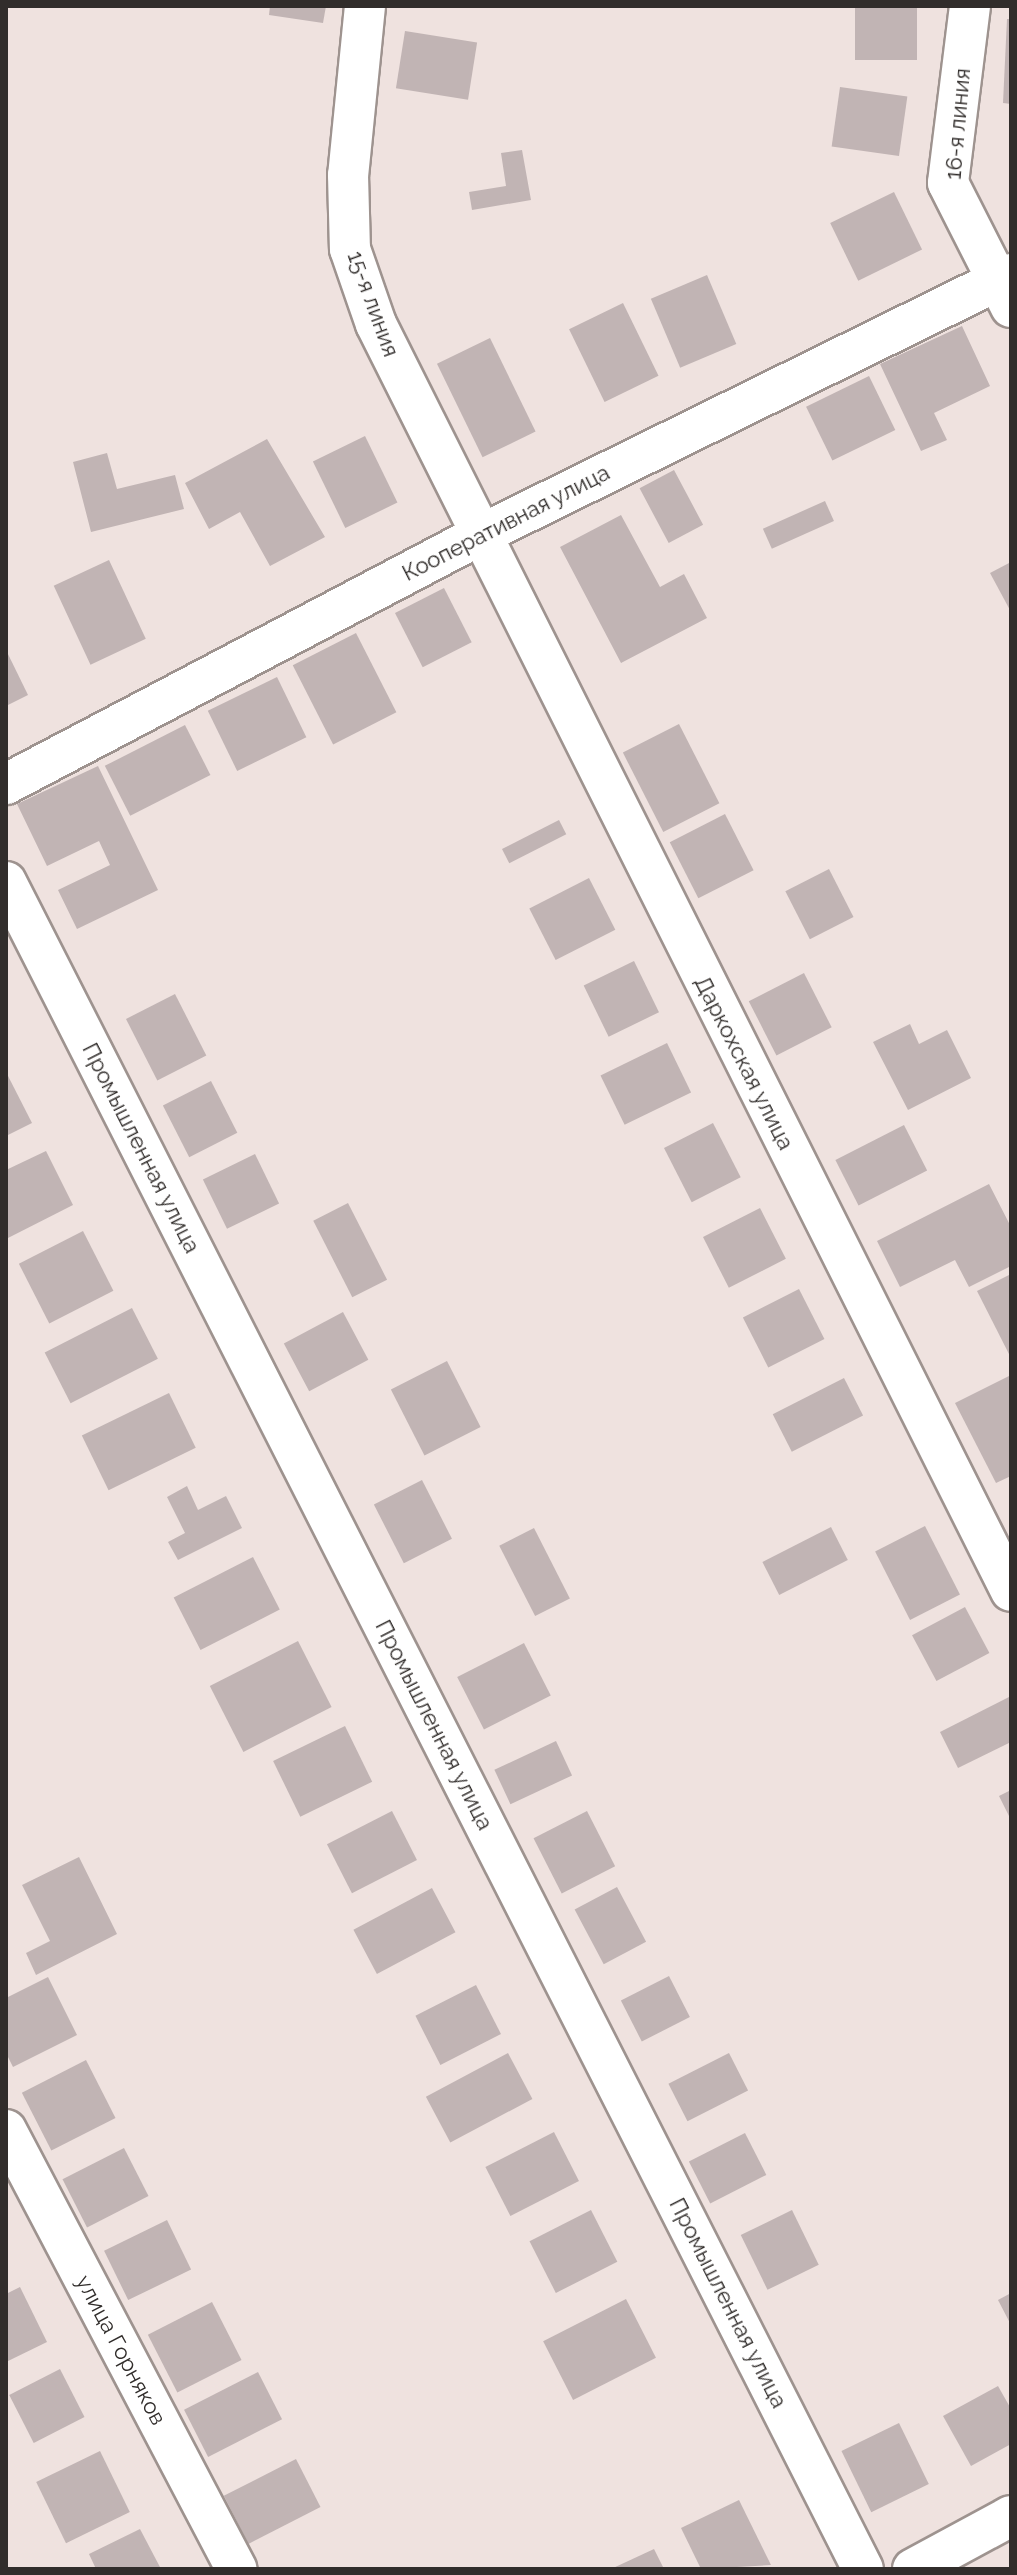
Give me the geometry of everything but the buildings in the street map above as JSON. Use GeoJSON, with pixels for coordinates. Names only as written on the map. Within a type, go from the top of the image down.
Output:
{"type":"FeatureCollection","features":[{"type":"Feature","properties":{"kind":"street","name":"15-я линия"},"geometry":{"type":"LineString","coordinates":[[365,6],[348,175],[350,249],[376,324],[478,536]]}},
{"type":"Feature","properties":{"kind":"street","name":"16-я линия"},"geometry":{"type":"LineString","coordinates":[[970,6],[948,183],[1007,287]]}},
{"type":"Feature","properties":{"kind":"street","name":"Кооперативная улица"},"geometry":{"type":"LineString","coordinates":[[6,784],[478,536],[1007,287]]}},
{"type":"Feature","properties":{"kind":"street","name":"Даркохская улица"},"geometry":{"type":"LineString","coordinates":[[478,536],[1011,1591]]}},
{"type":"Feature","properties":{"kind":"street","name":"Промышленная улица"},"geometry":{"type":"LineString","coordinates":[[6,882],[863,2569]]}},
{"type":"Feature","properties":{"kind":"street","name":"улица Горняков"},"geometry":{"type":"LineString","coordinates":[[6,2130],[236,2569]]}},
{"type":"Feature","properties":{"kind":"street"},"geometry":{"type":"LineString","coordinates":[[913,2569],[1011,2516]]}}]}
